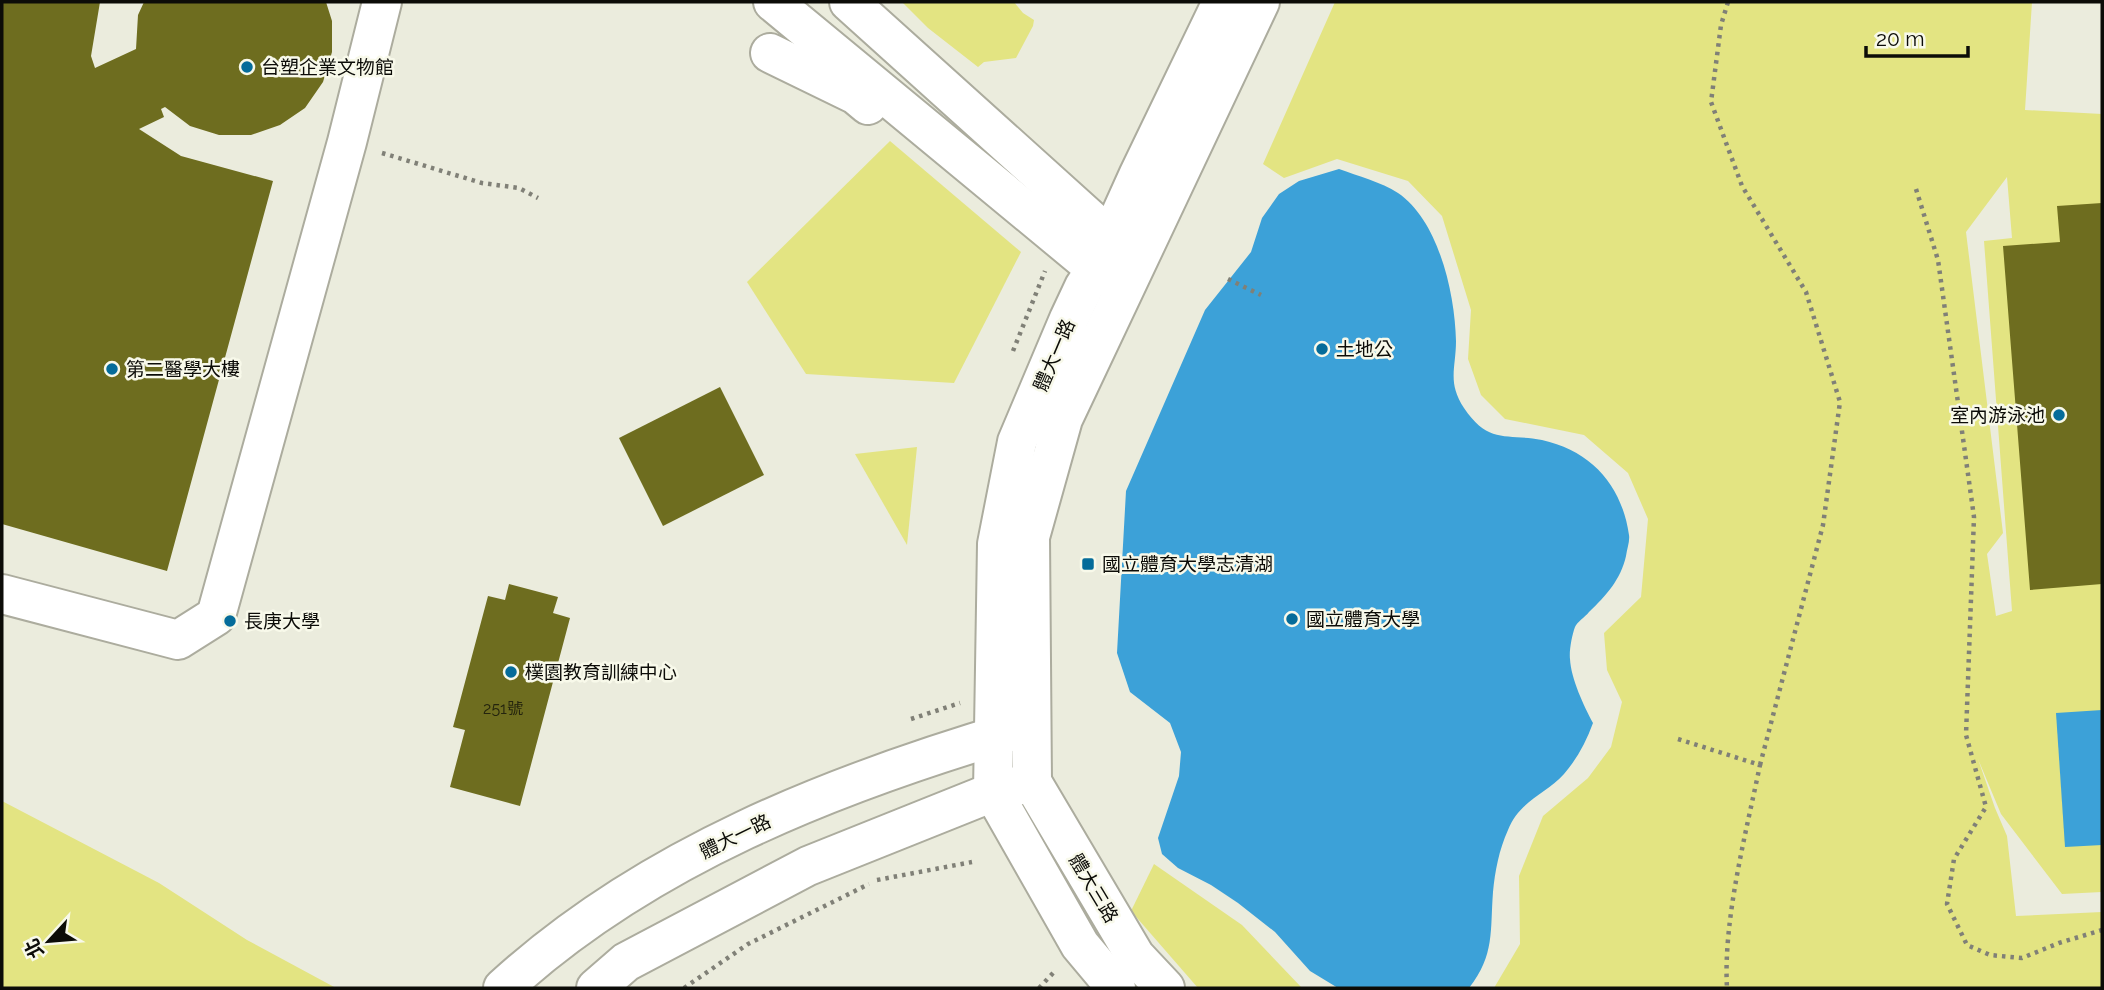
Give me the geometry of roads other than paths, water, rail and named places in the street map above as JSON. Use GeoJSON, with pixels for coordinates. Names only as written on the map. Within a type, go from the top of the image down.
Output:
{"type":"FeatureCollection","features":[{"type":"Feature","properties":{"kind":"street"},"geometry":{"type":"LineString","coordinates":[[2,594],[178,640],[216,616],[347,142],[382,2]]}},
{"type":"Feature","properties":{"kind":"street"},"geometry":{"type":"LineString","coordinates":[[773,2],[1106,265]]}},
{"type":"Feature","properties":{"kind":"street"},"geometry":{"type":"LineString","coordinates":[[849,2],[1106,265]]}},
{"type":"Feature","properties":{"kind":"street","name":"體大一路"},"geometry":{"type":"LineString","coordinates":[[1032,782],[1030,537],[1106,265],[1138,176],[1222,2]]}},
{"type":"Feature","properties":{"kind":"street","name":"體大一路"},"geometry":{"type":"LineString","coordinates":[[993,792],[998,544],[1017,442],[1106,265],[1260,2]]}},
{"type":"Feature","properties":{"kind":"street"},"geometry":{"type":"LineString","coordinates":[[771,53],[856,94],[1106,265]]}},
{"type":"Feature","properties":{"kind":"street"},"geometry":{"type":"LineString","coordinates":[[1055,250],[1090,184]]}},
{"type":"Feature","properties":{"kind":"street","name":"體大一路"},"geometry":{"type":"LineString","coordinates":[[503,988],[586,921],[669,869],[743,830],[839,789],[1033,724]]}},
{"type":"Feature","properties":{"kind":"street"},"geometry":{"type":"LineString","coordinates":[[596,988],[626,962],[808,866],[993,792],[1032,782]]}},
{"type":"Feature","properties":{"kind":"street","name":"體大三路"},"geometry":{"type":"LineString","coordinates":[[1032,782],[1135,956],[1165,988]]}},
{"type":"Feature","properties":{"kind":"street","name":"體大三路"},"geometry":{"type":"LineString","coordinates":[[993,792],[1080,945],[1116,988]]}},
{"type":"Feature","properties":{"kind":"water"},"geometry":{"type":"Polygon","coordinates":[[[1339,169],[1377,182],[1398,193],[1424,221],[1442,260],[1452,302],[1456,341],[1454,382],[1459,399],[1473,420],[1490,433],[1560,445],[1590,462],[1612,486],[1625,517],[1629,535],[1624,564],[1617,580],[1576,625],[1572,639],[1570,656],[1573,675],[1593,723],[1581,750],[1569,768],[1519,812],[1508,830],[1495,876],[1490,942],[1483,965],[1469,988],[1338,988],[1310,971],[1275,932],[1238,903],[1178,868],[1162,854],[1158,838],[1179,776],[1181,752],[1170,723],[1130,692],[1117,653],[1126,491],[1205,310],[1251,252],[1262,218],[1279,194],[1299,181],[1339,169]]]}},
{"type":"Feature","properties":{"kind":"water"},"geometry":{"type":"Polygon","coordinates":[[[2102,710],[2102,845],[2065,847],[2056,713],[2102,710]]]}},
{"type":"Feature","properties":{"kind":"place","name":"台塑企業文物館"},"geometry":{"type":"Point","coordinates":[247,67]}},
{"type":"Feature","properties":{"kind":"place","name":"土地公"},"geometry":{"type":"Point","coordinates":[1322,349]}},
{"type":"Feature","properties":{"kind":"place","name":"第二醫學大樓"},"geometry":{"type":"Point","coordinates":[112,369]}},
{"type":"Feature","properties":{"kind":"place","name":"室內游泳池"},"geometry":{"type":"Point","coordinates":[2059,415]}},
{"type":"Feature","properties":{"kind":"place","name":"國立體育大學志清湖"},"geometry":{"type":"Point","coordinates":[1088,564]}},
{"type":"Feature","properties":{"kind":"place","name":"國立體育大學"},"geometry":{"type":"Point","coordinates":[1292,619]}},
{"type":"Feature","properties":{"kind":"place","name":"長庚大學"},"geometry":{"type":"Point","coordinates":[230,621]}},
{"type":"Feature","properties":{"kind":"place","name":"樸園教育訓練中心"},"geometry":{"type":"Point","coordinates":[511,672]}}]}
